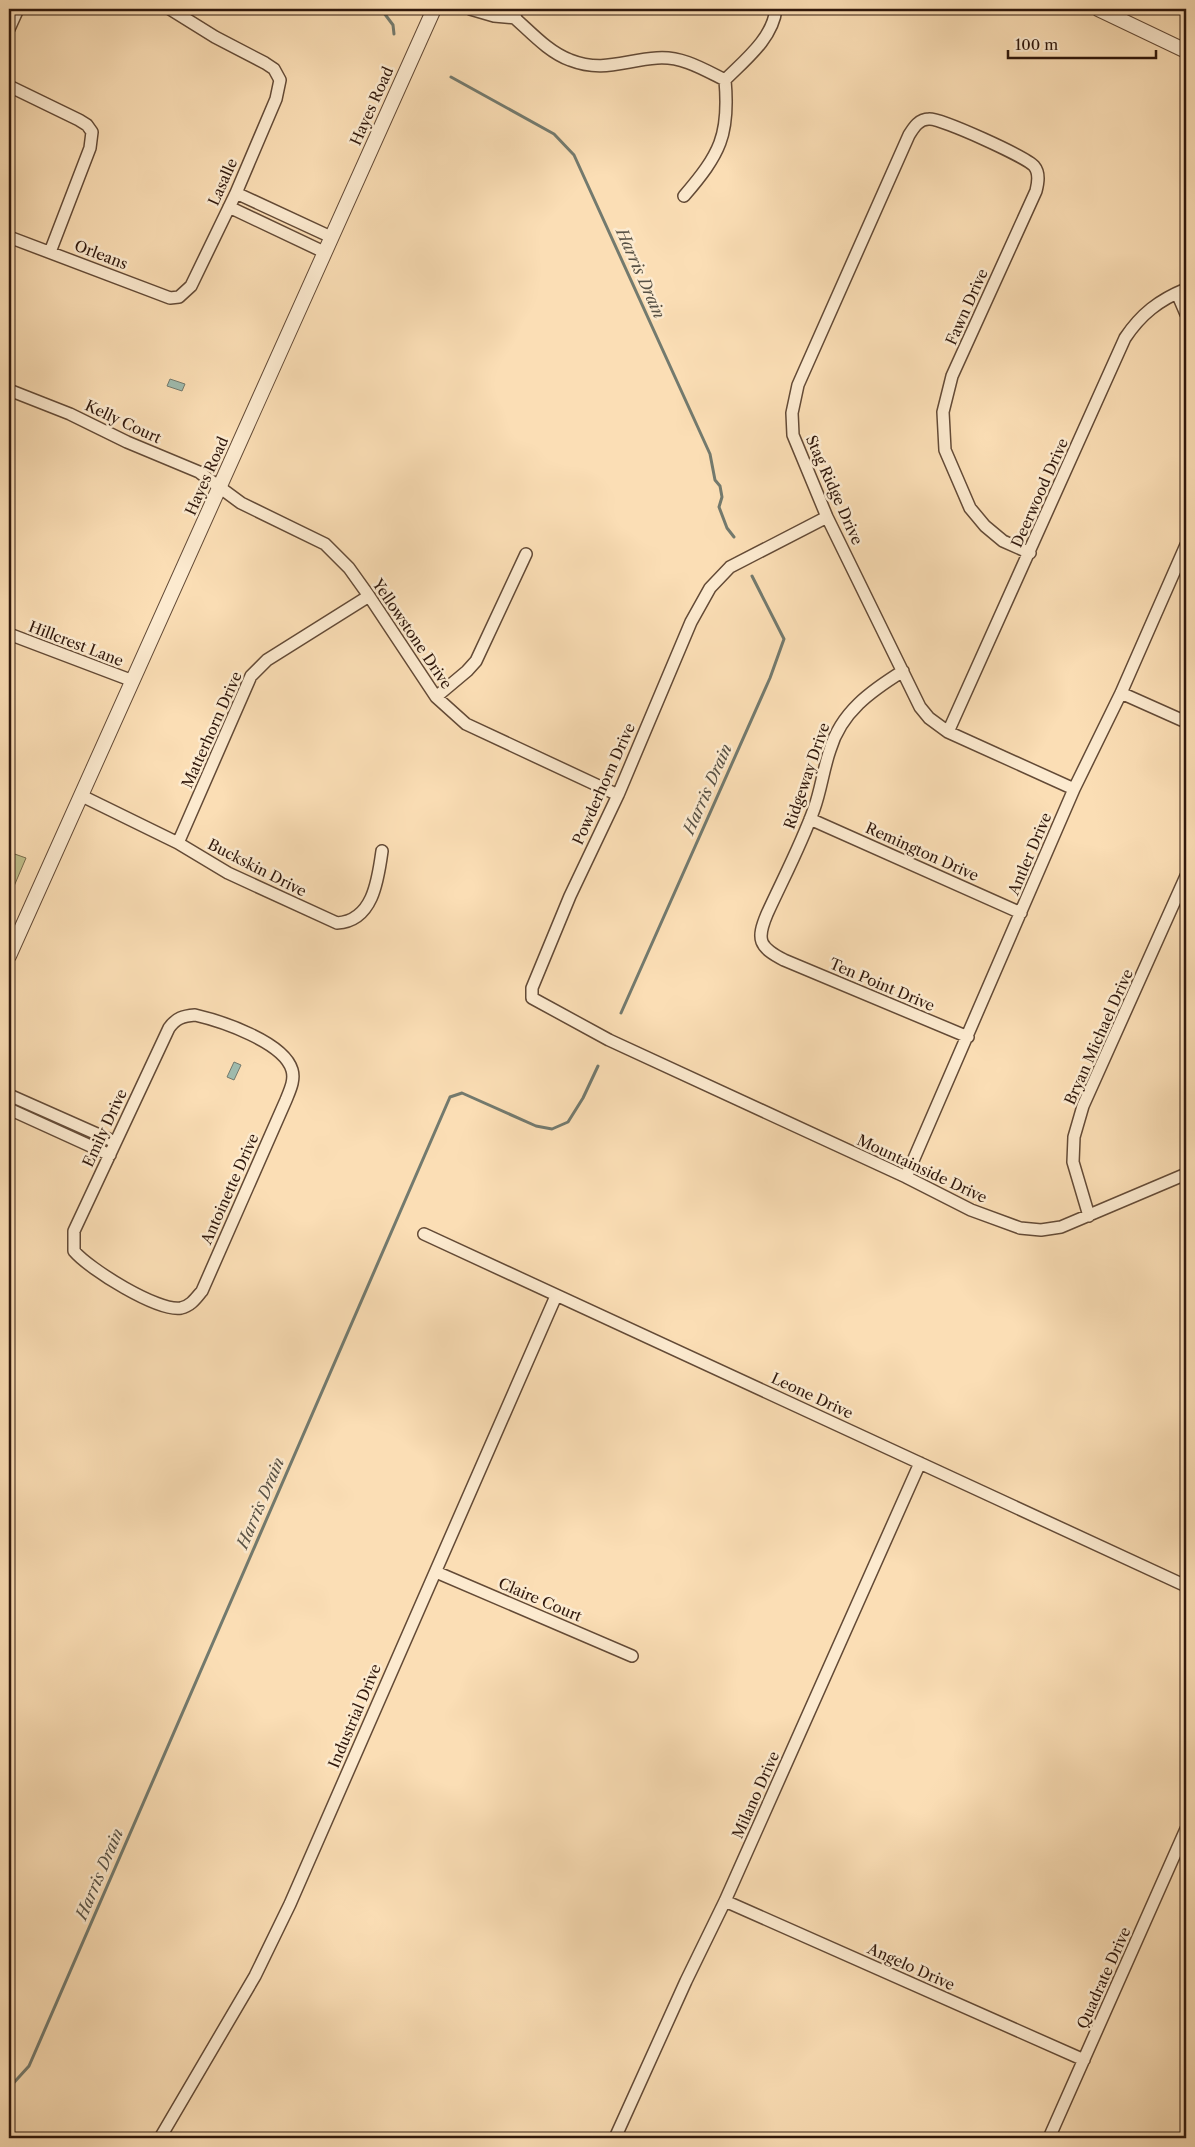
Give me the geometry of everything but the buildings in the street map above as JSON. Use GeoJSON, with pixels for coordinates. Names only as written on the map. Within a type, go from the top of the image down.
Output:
{"type":"FeatureCollection","features":[{"type":"Feature","properties":{"kind":"street"},"geometry":{"type":"LineString","coordinates":[[9,29],[18,9]]}},
{"type":"Feature","properties":{"kind":"street","name":"Lasalle"},"geometry":{"type":"LineString","coordinates":[[170,9],[215,37],[265,63],[280,76],[276,98],[236,193],[195,279],[183,295]]}},
{"type":"Feature","properties":{"kind":"street","name":"Hayes Road"},"geometry":{"type":"LineString","coordinates":[[9,956],[434,9]]}},
{"type":"Feature","properties":{"kind":"street"},"geometry":{"type":"LineString","coordinates":[[470,9],[494,16],[516,18]]}},
{"type":"Feature","properties":{"kind":"street"},"geometry":{"type":"LineString","coordinates":[[504,9],[553,50],[569,60],[597,68],[658,58],[686,61],[725,80]]}},
{"type":"Feature","properties":{"kind":"street"},"geometry":{"type":"LineString","coordinates":[[725,80],[755,51],[775,20],[776,9]]}},
{"type":"Feature","properties":{"kind":"street"},"geometry":{"type":"LineString","coordinates":[[1098,9],[1186,51]]}},
{"type":"Feature","properties":{"kind":"street"},"geometry":{"type":"LineString","coordinates":[[684,196],[708,169],[723,139],[728,110],[725,80]]}},
{"type":"Feature","properties":{"kind":"street"},"geometry":{"type":"LineString","coordinates":[[9,86],[78,120],[87,125],[92,132],[90,148],[50,252]]}},
{"type":"Feature","properties":{"kind":"street","name":"Fawn Drive"},"geometry":{"type":"LineString","coordinates":[[921,121],[928,119],[940,120],[1027,160],[1036,170],[1039,181],[952,376],[943,412],[945,450],[970,508],[985,526],[1003,541],[1030,553]]}},
{"type":"Feature","properties":{"kind":"street","name":"Stag Ridge Drive"},"geometry":{"type":"LineString","coordinates":[[921,121],[915,125],[909,135],[798,386],[792,413],[794,435],[827,517],[920,707],[929,718],[948,732],[1074,789]]}},
{"type":"Feature","properties":{"kind":"street"},"geometry":{"type":"LineString","coordinates":[[236,193],[331,237]]}},
{"type":"Feature","properties":{"kind":"street"},"geometry":{"type":"LineString","coordinates":[[229,207],[324,252]]}},
{"type":"Feature","properties":{"kind":"street","name":"Orleans"},"geometry":{"type":"LineString","coordinates":[[9,237],[163,295],[175,298],[183,295]]}},
{"type":"Feature","properties":{"kind":"street"},"geometry":{"type":"LineString","coordinates":[[1182,291],[1186,314]]}},
{"type":"Feature","properties":{"kind":"street","name":"Deerwood Drive"},"geometry":{"type":"LineString","coordinates":[[948,732],[1126,338],[1136,321],[1152,306],[1182,291]]}},
{"type":"Feature","properties":{"kind":"street","name":"Kelly Court"},"geometry":{"type":"LineString","coordinates":[[9,390],[70,414],[134,445],[199,472],[220,488]]}},
{"type":"Feature","properties":{"kind":"street","name":"Yellowstone Drive"},"geometry":{"type":"LineString","coordinates":[[220,488],[241,503],[325,544],[348,568],[369,596],[436,697],[466,724],[618,794]]}},
{"type":"Feature","properties":{"kind":"street","name":"Powderhorn Drive"},"geometry":{"type":"LineString","coordinates":[[652,1059],[609,1040],[532,998],[532,988],[570,896],[618,794],[690,622],[710,588],[730,567],[827,517]]}},
{"type":"Feature","properties":{"kind":"street","name":"Antler Drive"},"geometry":{"type":"LineString","coordinates":[[906,1177],[1074,789],[1121,693],[1186,545]]}},
{"type":"Feature","properties":{"kind":"street"},"geometry":{"type":"LineString","coordinates":[[436,697],[468,671],[476,661],[526,554]]}},
{"type":"Feature","properties":{"kind":"street","name":"Matterhorn Drive"},"geometry":{"type":"LineString","coordinates":[[178,843],[251,676],[267,660],[369,596]]}},
{"type":"Feature","properties":{"kind":"street","name":"Hillcrest Lane"},"geometry":{"type":"LineString","coordinates":[[9,634],[133,682]]}},
{"type":"Feature","properties":{"kind":"street","name":"Ridgeway Drive"},"geometry":{"type":"LineString","coordinates":[[784,960],[767,951],[760,939],[760,929],[819,796],[830,750],[839,727],[848,714],[869,693],[903,671]]}},
{"type":"Feature","properties":{"kind":"street"},"geometry":{"type":"LineString","coordinates":[[1121,693],[1186,722]]}},
{"type":"Feature","properties":{"kind":"street","name":"Buckskin Drive"},"geometry":{"type":"LineString","coordinates":[[82,796],[178,843],[228,873],[338,923],[357,917],[370,901],[378,879],[382,851]]}},
{"type":"Feature","properties":{"kind":"street","name":"Remington Drive"},"geometry":{"type":"LineString","coordinates":[[810,819],[1021,913]]}},
{"type":"Feature","properties":{"kind":"street","name":"Bryan Michael Drive"},"geometry":{"type":"LineString","coordinates":[[1089,1216],[1073,1162],[1074,1138],[1083,1106],[1186,876]]}},
{"type":"Feature","properties":{"kind":"street","name":"Ten Point Drive"},"geometry":{"type":"LineString","coordinates":[[784,960],[968,1037]]}},
{"type":"Feature","properties":{"kind":"street","name":"Emily Drive"},"geometry":{"type":"LineString","coordinates":[[74,1232],[164,1038],[174,1021],[183,1016],[195,1015],[212,1019],[275,1048],[292,1068],[293,1079],[286,1100]]}},
{"type":"Feature","properties":{"kind":"street","name":"Mountainside Drive"},"geometry":{"type":"LineString","coordinates":[[652,1059],[906,1177],[971,1210],[1020,1228],[1041,1230],[1061,1227],[1186,1174]]}},
{"type":"Feature","properties":{"kind":"street"},"geometry":{"type":"LineString","coordinates":[[9,1095],[116,1142]]}},
{"type":"Feature","properties":{"kind":"street","name":"Antoinette Drive"},"geometry":{"type":"LineString","coordinates":[[74,1232],[74,1251],[82,1261],[96,1271],[159,1305],[182,1308],[190,1304],[202,1290],[286,1100]]}},
{"type":"Feature","properties":{"kind":"street"},"geometry":{"type":"LineString","coordinates":[[9,1110],[110,1154]]}},
{"type":"Feature","properties":{"kind":"street"},"geometry":{"type":"LineString","coordinates":[[39,1123],[44,1110]]}},
{"type":"Feature","properties":{"kind":"street","name":"Leone Drive"},"geometry":{"type":"LineString","coordinates":[[424,1234],[1186,1586]]}},
{"type":"Feature","properties":{"kind":"street","name":"Industrial Drive"},"geometry":{"type":"LineString","coordinates":[[160,2138],[255,1976],[268,1950],[556,1296]]}},
{"type":"Feature","properties":{"kind":"street","name":"Milano Drive"},"geometry":{"type":"LineString","coordinates":[[615,2138],[686,1981],[725,1901],[920,1463]]}},
{"type":"Feature","properties":{"kind":"street","name":"Claire Court"},"geometry":{"type":"LineString","coordinates":[[436,1572],[632,1656]]}},
{"type":"Feature","properties":{"kind":"street","name":"Quadrate Drive"},"geometry":{"type":"LineString","coordinates":[[1048,2138],[1186,1829]]}},
{"type":"Feature","properties":{"kind":"street","name":"Angelo Drive"},"geometry":{"type":"LineString","coordinates":[[725,1901],[1084,2060]]}},
{"type":"Feature","properties":{"kind":"green space"},"geometry":{"type":"Polygon","coordinates":[[[9,852],[26,858],[9,898],[9,852]]]}},
{"type":"Feature","properties":{"kind":"shaded area"},"geometry":{"type":"Polygon","coordinates":[[[170,379],[185,384],[182,391],[167,386],[170,379]]]}},
{"type":"Feature","properties":{"kind":"shaded area"},"geometry":{"type":"Polygon","coordinates":[[[234,1062],[241,1065],[234,1080],[227,1077],[234,1062]]]}},
{"type":"Feature","properties":{"kind":"waterway","name":"Harris Drain"},"geometry":{"type":"LineString","coordinates":[[381,9],[393,25],[394,34]]}},
{"type":"Feature","properties":{"kind":"waterway","name":"Harris Drain"},"geometry":{"type":"LineString","coordinates":[[451,77],[554,134],[574,155],[710,454],[715,480],[720,486],[722,497],[719,507],[727,528],[734,537]]}},
{"type":"Feature","properties":{"kind":"waterway","name":"Harris Drain"},"geometry":{"type":"LineString","coordinates":[[621,1013],[770,678],[784,639],[752,576]]}},
{"type":"Feature","properties":{"kind":"waterway","name":"Harris Drain"},"geometry":{"type":"LineString","coordinates":[[9,2088],[29,2066],[450,1097],[462,1093],[536,1126],[552,1129],[568,1122],[583,1098],[598,1066]]}}]}
